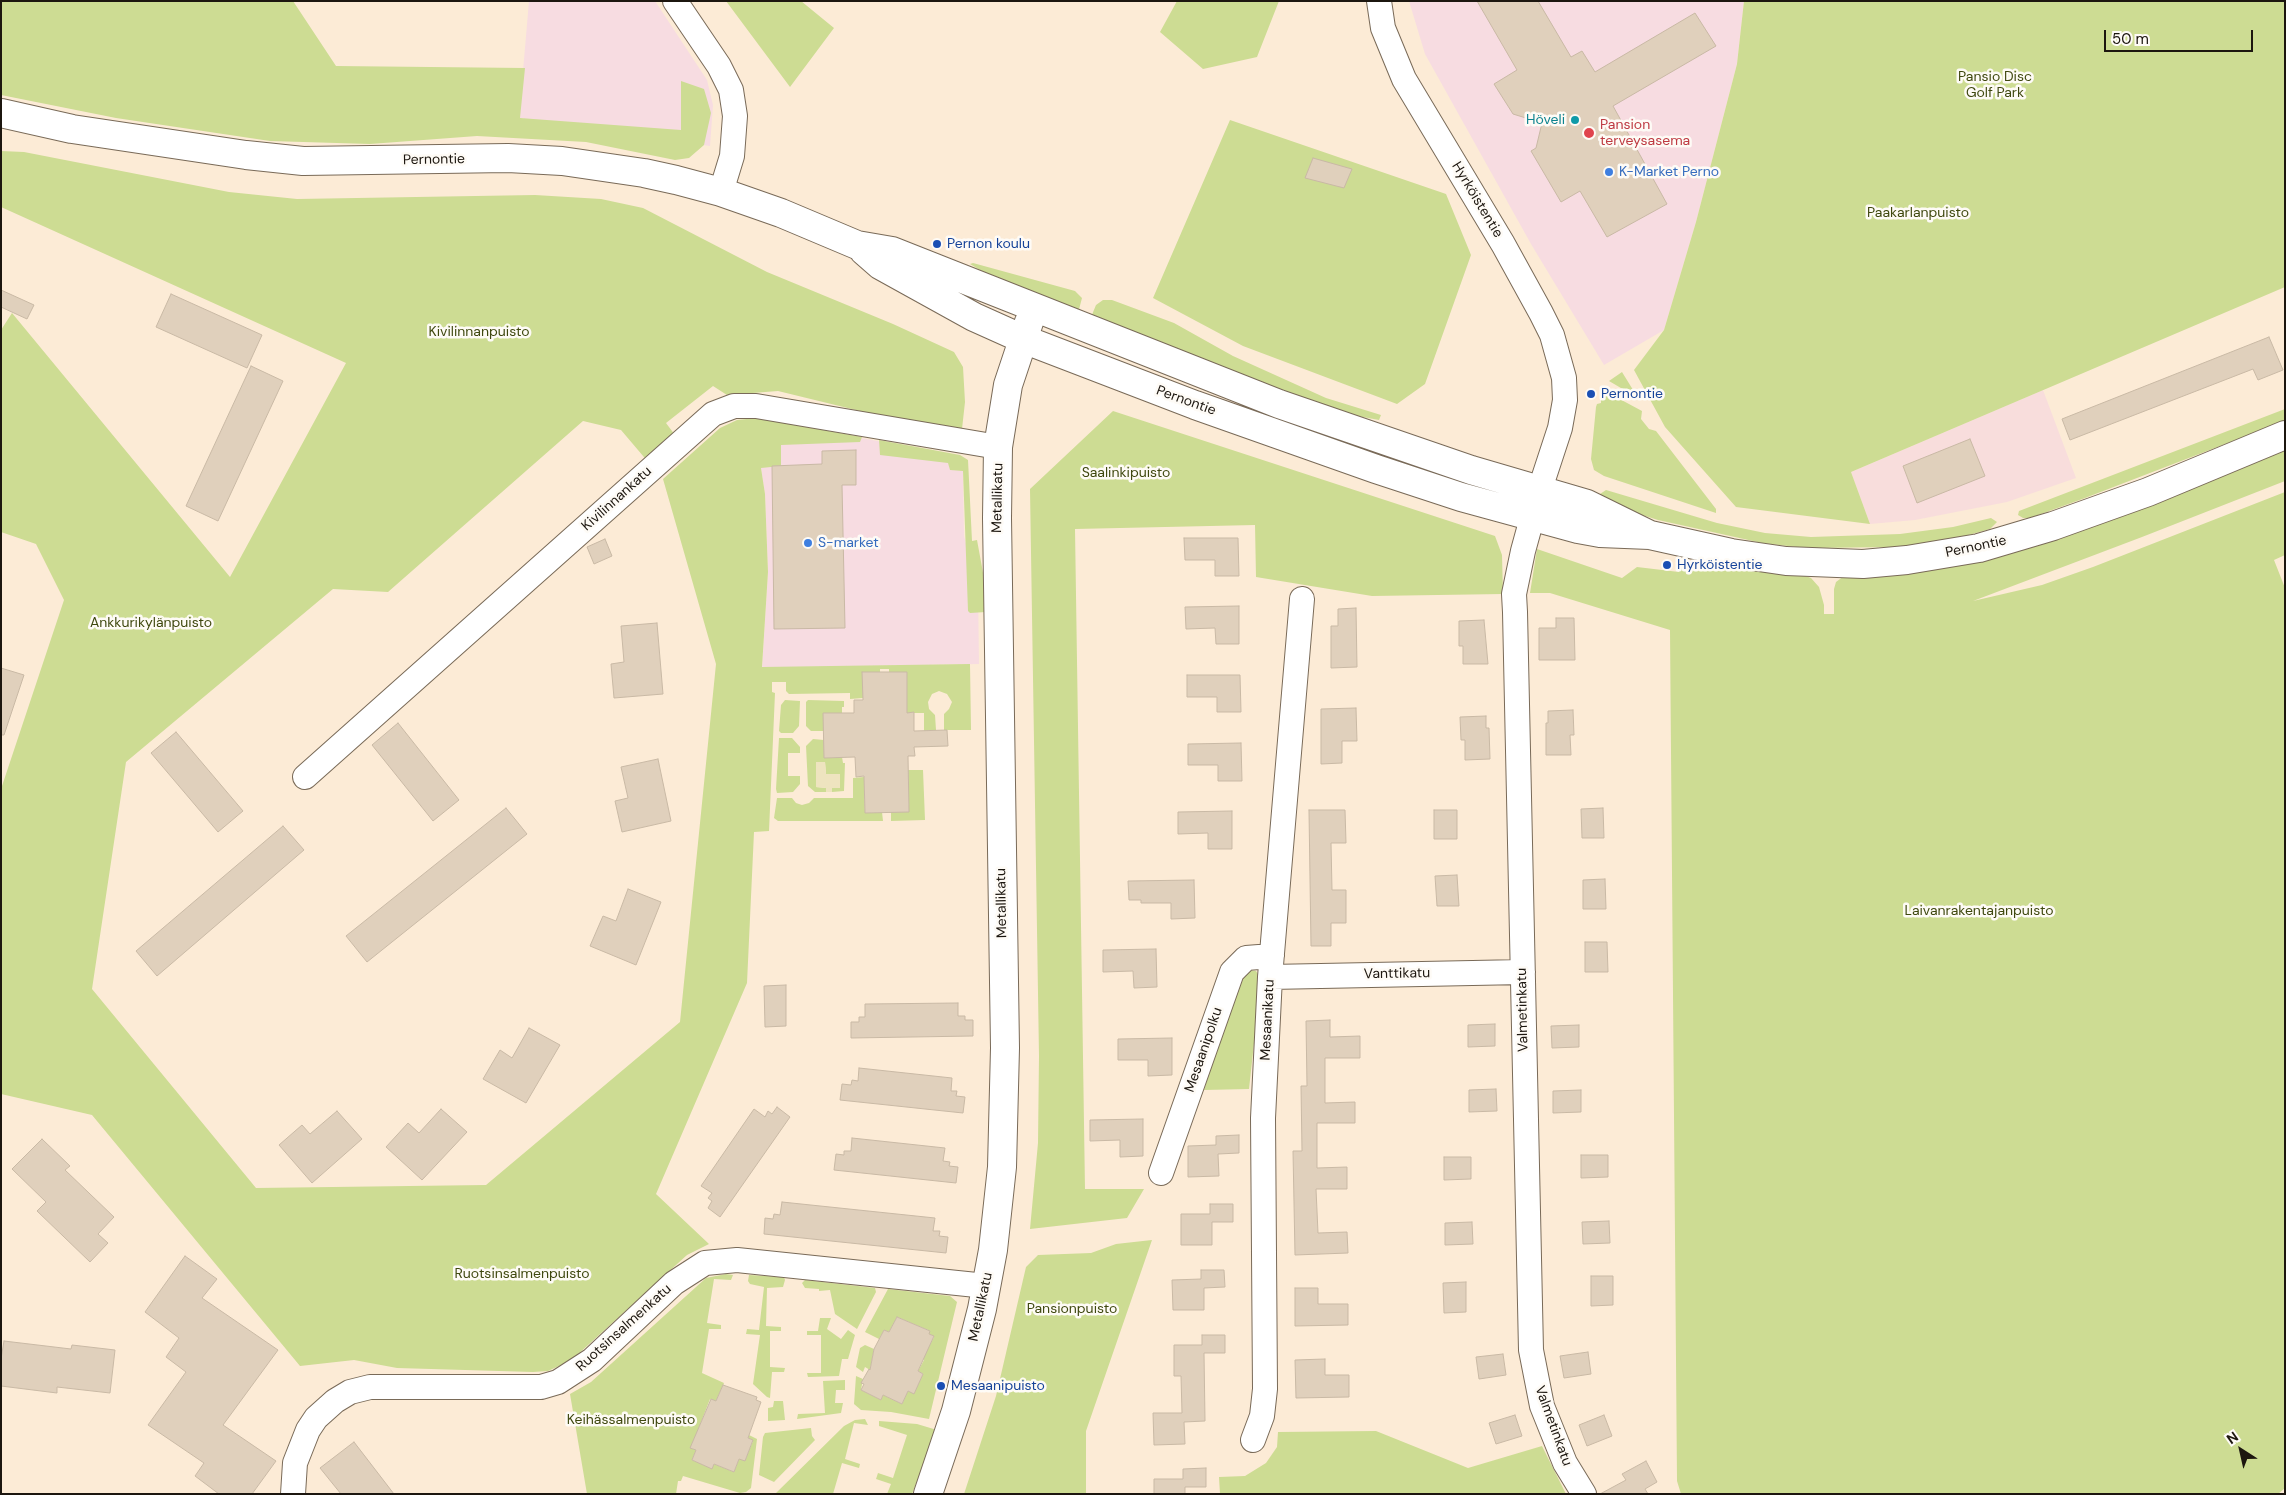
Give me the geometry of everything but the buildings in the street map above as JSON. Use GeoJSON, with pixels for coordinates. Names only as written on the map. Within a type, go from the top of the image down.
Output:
{"type":"FeatureCollection","features":[{"type":"Feature","properties":{"kind":"street"},"geometry":{"type":"LineString","coordinates":[[675,1],[719,66],[731,90],[735,116],[732,156],[721,192]]}},
{"type":"Feature","properties":{"kind":"street","name":"Hyrköistentie"},"geometry":{"type":"LineString","coordinates":[[1379,1],[1383,28],[1404,78],[1503,244],[1541,313],[1560,359],[1564,378],[1565,400],[1560,428],[1532,517]]}},
{"type":"Feature","properties":{"kind":"street","name":"Pernontie"},"geometry":{"type":"LineString","coordinates":[[1,113],[72,129],[246,155],[303,161],[508,158],[562,160],[644,173],[721,192],[780,213],[857,245],[892,251],[1288,407],[1471,470],[1540,489],[1602,510],[1650,536]]}},
{"type":"Feature","properties":{"kind":"street","name":"Pernontie"},"geometry":{"type":"LineString","coordinates":[[857,245],[880,265],[974,317],[1023,339],[1195,405],[1376,470],[1532,517],[1600,533],[1650,536],[1731,553],[1818,563],[1862,564],[1948,554],[2010,540],[2053,526],[2148,492],[2285,435]]}},
{"type":"Feature","properties":{"kind":"street","name":"Metallikatu"},"geometry":{"type":"LineString","coordinates":[[928,1494],[956,1411],[986,1286],[993,1250],[1005,1116],[997,518],[998,448],[1008,385],[1034,308]]}},
{"type":"Feature","properties":{"kind":"street","name":"Kivilinnankatu"},"geometry":{"type":"LineString","coordinates":[[305,777],[713,414],[734,406],[756,406],[998,448]]}},
{"type":"Feature","properties":{"kind":"street","name":"Valmetinkatu"},"geometry":{"type":"LineString","coordinates":[[1532,517],[1514,594],[1531,1350],[1542,1406],[1565,1463],[1584,1494]]}},
{"type":"Feature","properties":{"kind":"street","name":"Mesaanikatu"},"geometry":{"type":"LineString","coordinates":[[1253,1440],[1262,1416],[1265,1389],[1263,1118],[1271,966],[1302,599]]}},
{"type":"Feature","properties":{"kind":"street","name":"Mesaanipolku"},"geometry":{"type":"LineString","coordinates":[[1161,1173],[1232,972],[1246,958],[1271,966]]}},
{"type":"Feature","properties":{"kind":"street","name":"Vanttikatu"},"geometry":{"type":"LineString","coordinates":[[1271,966],[1523,972]]}},
{"type":"Feature","properties":{"kind":"street","name":"Ruotsinsalmenkatu"},"geometry":{"type":"LineString","coordinates":[[293,1494],[295,1463],[308,1430],[316,1418],[335,1401],[350,1392],[370,1387],[541,1387],[558,1382],[592,1360],[674,1283],[705,1263],[737,1260],[986,1286]]}},
{"type":"Feature","properties":{"kind":"shaded area"},"geometry":{"type":"Polygon","coordinates":[[[529,1],[655,1],[707,80],[713,105],[710,146],[519,118],[529,1]]]}},
{"type":"Feature","properties":{"kind":"shaded area"},"geometry":{"type":"Polygon","coordinates":[[[1409,1],[1744,1],[1737,64],[1696,222],[1664,330],[1604,365],[1531,244],[1425,54],[1409,1]]]}},
{"type":"Feature","properties":{"kind":"shaded area"},"geometry":{"type":"Polygon","coordinates":[[[2043,390],[2076,478],[2007,502],[1915,520],[1870,524],[1851,472],[2043,390]]]}},
{"type":"Feature","properties":{"kind":"shaded area"},"geometry":{"type":"Polygon","coordinates":[[[761,419],[946,454],[963,471],[964,536],[978,588],[979,664],[762,668],[768,572],[765,494],[756,437],[761,419]]]}},
{"type":"Feature","properties":{"kind":"green space"},"geometry":{"type":"Polygon","coordinates":[[[1,1],[293,1],[336,66],[525,68],[520,118],[681,130],[681,81],[704,89],[711,113],[704,145],[689,158],[675,160],[586,142],[477,136],[370,144],[270,141],[116,118],[1,95],[1,1]]]}},
{"type":"Feature","properties":{"kind":"green space"},"geometry":{"type":"Polygon","coordinates":[[[726,1],[801,1],[834,28],[790,87],[726,1]]]}},
{"type":"Feature","properties":{"kind":"green space"},"geometry":{"type":"Polygon","coordinates":[[[1177,1],[1279,1],[1257,57],[1203,69],[1160,32],[1177,1]]]}},
{"type":"Feature","properties":{"kind":"green space","name":"Paakarlanpuisto"},"geometry":{"type":"Polygon","coordinates":[[[1744,1],[2285,1],[2285,287],[1851,472],[1870,524],[1736,507],[1665,427],[1634,370],[1664,330],[1696,222],[1737,64],[1744,1]]]}},
{"type":"Feature","properties":{"kind":"green space"},"geometry":{"type":"Polygon","coordinates":[[[1230,120],[1446,194],[1471,255],[1425,384],[1397,404],[1243,346],[1153,298],[1230,120]]]}},
{"type":"Feature","properties":{"kind":"green space"},"geometry":{"type":"Polygon","coordinates":[[[1,151],[24,152],[229,192],[297,199],[535,195],[601,199],[643,208],[767,272],[893,324],[954,352],[963,367],[965,402],[962,429],[946,432],[778,391],[727,395],[713,386],[666,423],[675,435],[649,463],[621,430],[583,421],[388,592],[333,589],[126,762],[92,989],[256,1188],[486,1185],[680,1022],[716,664],[663,479],[720,428],[737,420],[756,418],[862,437],[860,442],[781,445],[781,466],[761,468],[765,494],[768,572],[762,667],[970,664],[971,730],[944,730],[944,714],[952,702],[947,694],[939,691],[932,694],[928,702],[929,709],[935,715],[936,730],[924,731],[924,713],[907,713],[907,672],[889,672],[889,669],[880,669],[880,672],[863,672],[863,698],[850,699],[850,693],[789,694],[786,691],[786,682],[772,682],[772,692],[775,693],[769,831],[754,832],[747,983],[656,1194],[709,1244],[687,1255],[576,1356],[548,1371],[397,1368],[354,1360],[300,1366],[92,1115],[1,1094],[1,789],[64,600],[36,544],[1,532],[1,330],[12,313],[230,577],[346,363],[1,207],[1,151]]]}},
{"type":"Feature","properties":{"kind":"green space"},"geometry":{"type":"Polygon","coordinates":[[[973,263],[1075,291],[1082,298],[1077,317],[1015,291],[970,264],[973,263]]]}},
{"type":"Feature","properties":{"kind":"green space"},"geometry":{"type":"Polygon","coordinates":[[[1103,300],[1112,300],[1174,323],[1233,356],[1326,398],[1381,415],[1379,420],[1352,415],[1089,322],[1096,305],[1103,300]]]}},
{"type":"Feature","properties":{"kind":"green space"},"geometry":{"type":"Polygon","coordinates":[[[1622,372],[1638,398],[1609,381],[1622,372]]]}},
{"type":"Feature","properties":{"kind":"green space"},"geometry":{"type":"Polygon","coordinates":[[[1601,389],[1642,411],[1641,419],[1649,429],[1656,431],[1716,509],[1716,513],[1604,476],[1594,470],[1591,459],[1596,407],[1597,404],[1601,403],[1601,389]]]}},
{"type":"Feature","properties":{"kind":"green space"},"geometry":{"type":"Polygon","coordinates":[[[2285,409],[2285,421],[2030,518],[2023,518],[2018,515],[2019,511],[2285,409]]]}},
{"type":"Feature","properties":{"kind":"green space","name":"Saalinkipuisto"},"geometry":{"type":"Polygon","coordinates":[[[1113,411],[1495,536],[1502,555],[1503,594],[1372,596],[1256,577],[1255,525],[1075,529],[1085,1189],[1144,1189],[1127,1218],[1030,1229],[1038,1143],[1039,1056],[1030,489],[1113,411]]]}},
{"type":"Feature","properties":{"kind":"green space"},"geometry":{"type":"Polygon","coordinates":[[[879,440],[960,455],[968,460],[972,541],[977,540],[984,578],[986,612],[970,613],[968,611],[963,471],[950,470],[948,463],[880,455],[879,440]]]}},
{"type":"Feature","properties":{"kind":"green space","name":"Laivanrakentajanpuisto"},"geometry":{"type":"Polygon","coordinates":[[[2285,450],[2285,481],[1973,601],[2042,585],[2285,492],[2285,555],[2274,560],[2285,588],[2285,1488],[2278,1494],[1681,1494],[1677,1481],[1670,630],[1550,593],[1530,593],[1537,549],[1622,578],[1637,567],[1679,572],[1680,567],[1694,566],[1803,575],[1811,578],[1819,587],[1824,605],[1824,614],[1834,614],[1834,589],[1836,582],[1844,576],[1981,560],[2033,547],[2285,450]]]}},
{"type":"Feature","properties":{"kind":"green space"},"geometry":{"type":"Polygon","coordinates":[[[1606,490],[1717,523],[1765,533],[1811,537],[1900,534],[1953,527],[1991,518],[1997,522],[1990,529],[1954,539],[1899,547],[1805,548],[1762,543],[1658,520],[1604,503],[1597,496],[1606,490]]]}},
{"type":"Feature","properties":{"kind":"green space"},"geometry":{"type":"Polygon","coordinates":[[[785,700],[800,701],[799,726],[793,733],[781,733],[779,731],[781,705],[785,700]]]}},
{"type":"Feature","properties":{"kind":"green space"},"geometry":{"type":"Polygon","coordinates":[[[808,700],[844,701],[844,707],[842,707],[842,713],[824,731],[811,731],[806,726],[806,702],[808,700]]]}},
{"type":"Feature","properties":{"kind":"green space"},"geometry":{"type":"Polygon","coordinates":[[[779,738],[792,738],[800,747],[800,753],[788,753],[788,776],[800,776],[800,784],[793,792],[777,793],[779,738]]]}},
{"type":"Feature","properties":{"kind":"green space"},"geometry":{"type":"Polygon","coordinates":[[[813,739],[824,740],[824,758],[842,757],[843,763],[845,763],[844,791],[832,792],[832,788],[840,774],[826,774],[825,762],[816,787],[826,788],[826,792],[815,792],[808,786],[806,746],[813,739]]]}},
{"type":"Feature","properties":{"kind":"green space"},"geometry":{"type":"Polygon","coordinates":[[[908,770],[923,770],[925,820],[891,821],[891,812],[909,812],[908,770]]]}},
{"type":"Feature","properties":{"kind":"green space"},"geometry":{"type":"Polygon","coordinates":[[[864,777],[865,813],[882,812],[883,821],[778,821],[774,818],[777,798],[792,798],[796,803],[802,805],[809,803],[814,798],[853,798],[853,778],[864,777]]]}},
{"type":"Feature","properties":{"kind":"green space"},"geometry":{"type":"Polygon","coordinates":[[[1249,970],[1256,971],[1261,979],[1249,1089],[1204,1090],[1236,983],[1249,970]]]}},
{"type":"Feature","properties":{"kind":"green space","name":"Pansionpuisto"},"geometry":{"type":"Polygon","coordinates":[[[1152,1240],[1086,1431],[1086,1494],[964,1494],[996,1396],[1026,1267],[1038,1255],[1091,1253],[1116,1244],[1152,1240]]]}},
{"type":"Feature","properties":{"kind":"green space","name":"Keihässalmenpuisto"},"geometry":{"type":"Polygon","coordinates":[[[726,1274],[733,1275],[731,1280],[714,1279],[707,1323],[721,1325],[721,1329],[709,1329],[702,1373],[724,1383],[716,1401],[710,1399],[691,1448],[696,1450],[692,1460],[712,1468],[714,1464],[734,1472],[739,1459],[745,1460],[753,1441],[748,1438],[749,1435],[757,1439],[751,1488],[746,1492],[740,1493],[683,1476],[681,1481],[678,1481],[676,1494],[587,1494],[570,1394],[591,1382],[706,1278],[726,1274]]]}},
{"type":"Feature","properties":{"kind":"green space"},"geometry":{"type":"Polygon","coordinates":[[[749,1275],[784,1277],[785,1280],[783,1287],[767,1288],[766,1326],[781,1327],[781,1331],[770,1331],[770,1367],[785,1368],[784,1372],[772,1372],[770,1398],[753,1384],[760,1335],[746,1334],[747,1329],[759,1330],[764,1287],[750,1284],[748,1281],[749,1275]]]}},
{"type":"Feature","properties":{"kind":"green space"},"geometry":{"type":"Polygon","coordinates":[[[805,1280],[875,1288],[876,1292],[857,1329],[835,1314],[830,1290],[819,1291],[819,1289],[805,1288],[802,1283],[805,1280]]]}},
{"type":"Feature","properties":{"kind":"green space"},"geometry":{"type":"Polygon","coordinates":[[[888,1289],[950,1296],[957,1302],[929,1419],[891,1412],[861,1410],[854,1404],[856,1376],[863,1379],[861,1390],[881,1400],[883,1395],[902,1404],[908,1391],[914,1393],[923,1374],[918,1371],[924,1360],[918,1356],[929,1346],[934,1337],[929,1334],[930,1331],[897,1317],[889,1332],[884,1330],[879,1339],[865,1332],[888,1289]]]}},
{"type":"Feature","properties":{"kind":"green space"},"geometry":{"type":"Polygon","coordinates":[[[820,1318],[831,1318],[827,1329],[841,1339],[848,1330],[855,1335],[848,1359],[842,1359],[839,1376],[808,1377],[807,1373],[821,1373],[821,1335],[807,1335],[807,1331],[818,1331],[820,1318]]]}},
{"type":"Feature","properties":{"kind":"green space"},"geometry":{"type":"Polygon","coordinates":[[[865,1345],[874,1349],[870,1370],[865,1367],[863,1372],[856,1367],[860,1348],[865,1345]]]}},
{"type":"Feature","properties":{"kind":"green space"},"geometry":{"type":"Polygon","coordinates":[[[845,1380],[845,1390],[836,1390],[835,1403],[843,1403],[841,1413],[797,1419],[798,1414],[825,1413],[823,1381],[845,1380]]]}},
{"type":"Feature","properties":{"kind":"green space"},"geometry":{"type":"Polygon","coordinates":[[[774,1401],[783,1401],[785,1420],[768,1421],[768,1408],[773,1407],[774,1401]]]}},
{"type":"Feature","properties":{"kind":"green space"},"geometry":{"type":"Polygon","coordinates":[[[865,1419],[868,1425],[854,1423],[845,1459],[860,1464],[859,1468],[842,1463],[833,1494],[775,1494],[844,1426],[855,1420],[865,1419]]]}},
{"type":"Feature","properties":{"kind":"green space"},"geometry":{"type":"Polygon","coordinates":[[[879,1421],[917,1424],[937,1430],[912,1494],[887,1494],[891,1484],[876,1479],[878,1473],[893,1478],[907,1435],[879,1426],[879,1421]]]}},
{"type":"Feature","properties":{"kind":"green space"},"geometry":{"type":"Polygon","coordinates":[[[811,1428],[812,1436],[815,1440],[774,1482],[759,1475],[765,1433],[811,1428]]]}},
{"type":"Feature","properties":{"kind":"green space"},"geometry":{"type":"Polygon","coordinates":[[[1376,1431],[1468,1468],[1542,1446],[1566,1494],[1220,1494],[1219,1477],[1245,1476],[1266,1463],[1277,1447],[1278,1432],[1376,1431]]]}},
{"type":"Feature","properties":{"kind":"sand"},"geometry":{"type":"Polygon","coordinates":[[[816,762],[825,762],[826,774],[840,774],[840,788],[832,788],[832,792],[826,792],[826,788],[816,787],[816,762]]]}},
{"type":"Feature","properties":{"kind":"place","name":"Höveli"},"geometry":{"type":"Point","coordinates":[1575,120]}},
{"type":"Feature","properties":{"kind":"place","name":"Pansion terveysasema"},"geometry":{"type":"Point","coordinates":[1589,133]}},
{"type":"Feature","properties":{"kind":"place","name":"K-Market Perno"},"geometry":{"type":"Point","coordinates":[1609,172]}},
{"type":"Feature","properties":{"kind":"place","name":"Pernon koulu"},"geometry":{"type":"Point","coordinates":[937,244]}},
{"type":"Feature","properties":{"kind":"place","name":"Pernontie"},"geometry":{"type":"Point","coordinates":[1591,394]}},
{"type":"Feature","properties":{"kind":"place","name":"S-market"},"geometry":{"type":"Point","coordinates":[808,543]}},
{"type":"Feature","properties":{"kind":"place","name":"Hyrköistentie"},"geometry":{"type":"Point","coordinates":[1667,565]}},
{"type":"Feature","properties":{"kind":"place","name":"Mesaanipuisto"},"geometry":{"type":"Point","coordinates":[941,1386]}},
{"type":"Feature","properties":{"kind":"park label","name":"Pansio Disc Golf Park"},"geometry":{"type":"Point","coordinates":[1995,86]}},
{"type":"Feature","properties":{"kind":"park label","name":"Kivilinnanpuisto"},"geometry":{"type":"Point","coordinates":[479,332]}},
{"type":"Feature","properties":{"kind":"park label","name":"Ankkurikylänpuisto"},"geometry":{"type":"Point","coordinates":[151,623]}},
{"type":"Feature","properties":{"kind":"park label","name":"Ruotsinsalmenpuisto"},"geometry":{"type":"Point","coordinates":[522,1274]}}]}
